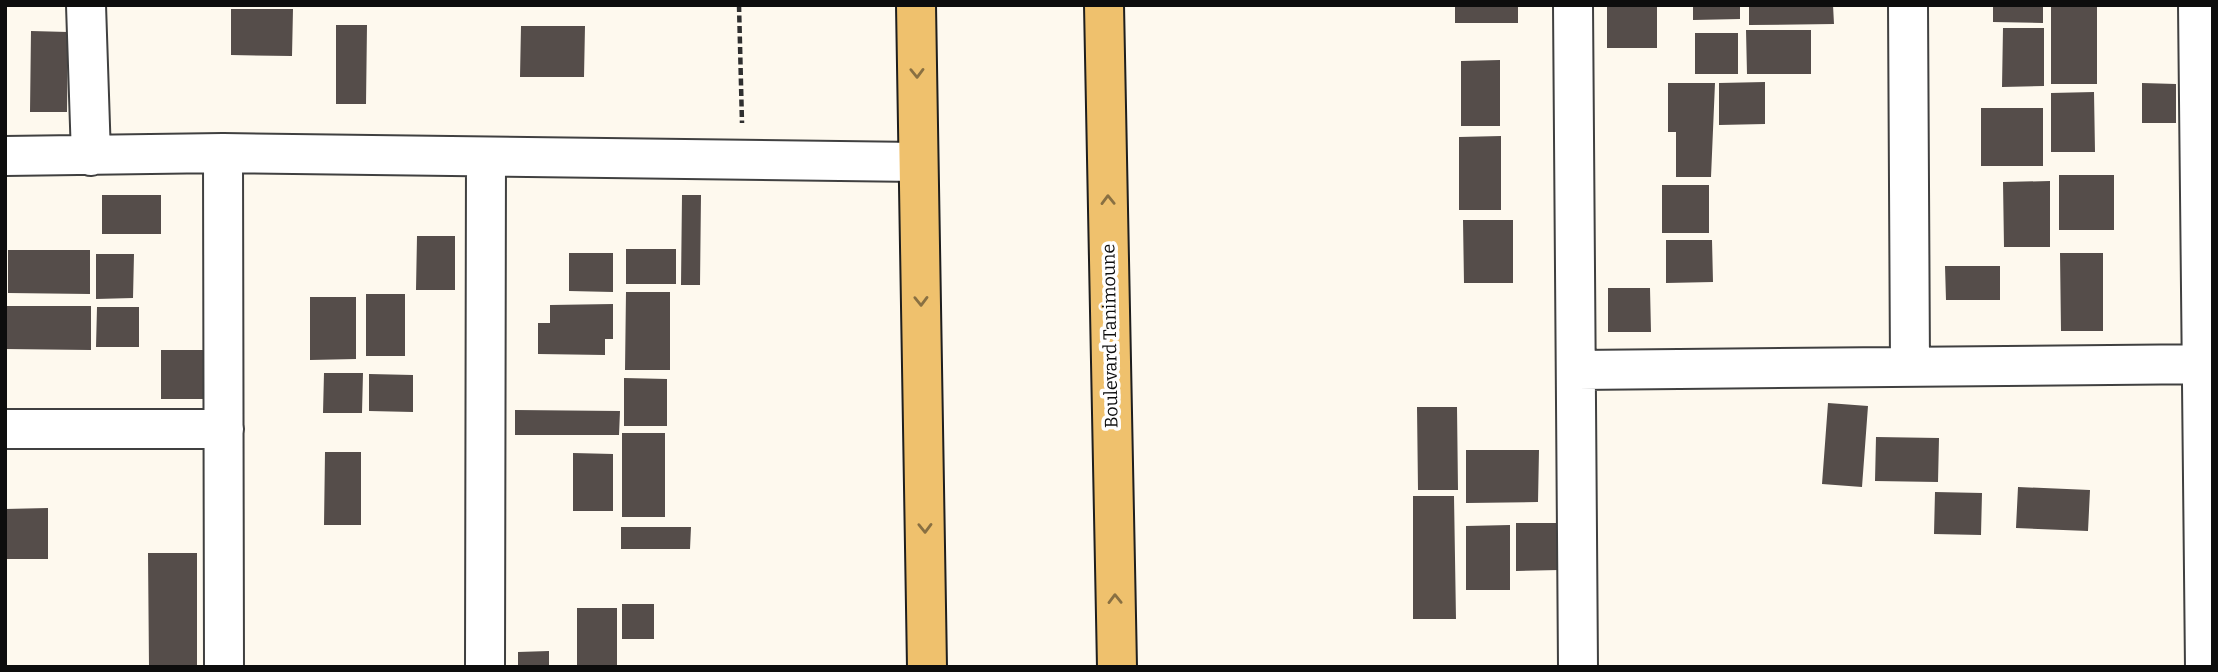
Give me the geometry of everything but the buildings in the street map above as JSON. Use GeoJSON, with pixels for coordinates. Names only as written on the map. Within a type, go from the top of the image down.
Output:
{"type":"FeatureCollection","features":[{"type":"Feature","properties":{"kind":"main road"},"geometry":{"type":"LineString","coordinates":[[916,5],[927,667]]}},
{"type":"Feature","properties":{"kind":"main road","name":"Boulevard Tanimoune"},"geometry":{"type":"LineString","coordinates":[[1104,5],[1117,667]]}},
{"type":"Feature","properties":{"kind":"street"},"geometry":{"type":"LineString","coordinates":[[86,5],[91,156]]}},
{"type":"Feature","properties":{"kind":"street"},"geometry":{"type":"LineString","coordinates":[[1573,5],[1578,667]]}},
{"type":"Feature","properties":{"kind":"street"},"geometry":{"type":"LineString","coordinates":[[1908,5],[1910,365]]}},
{"type":"Feature","properties":{"kind":"street"},"geometry":{"type":"LineString","coordinates":[[2198,5],[2207,364],[2204,667]]}},
{"type":"Feature","properties":{"kind":"street"},"geometry":{"type":"LineString","coordinates":[[223,153],[224,667]]}},
{"type":"Feature","properties":{"kind":"street"},"geometry":{"type":"LineString","coordinates":[[5,156],[223,153],[743,162],[918,162]]}},
{"type":"Feature","properties":{"kind":"street"},"geometry":{"type":"LineString","coordinates":[[485,667],[486,157]]}},
{"type":"Feature","properties":{"kind":"street"},"geometry":{"type":"LineString","coordinates":[[1577,370],[2207,364]]}},
{"type":"Feature","properties":{"kind":"street"},"geometry":{"type":"LineString","coordinates":[[5,429],[223,429]]}},
{"type":"Feature","properties":{"kind":"path"},"geometry":{"type":"LineString","coordinates":[[739,5],[743,162]]}}]}
